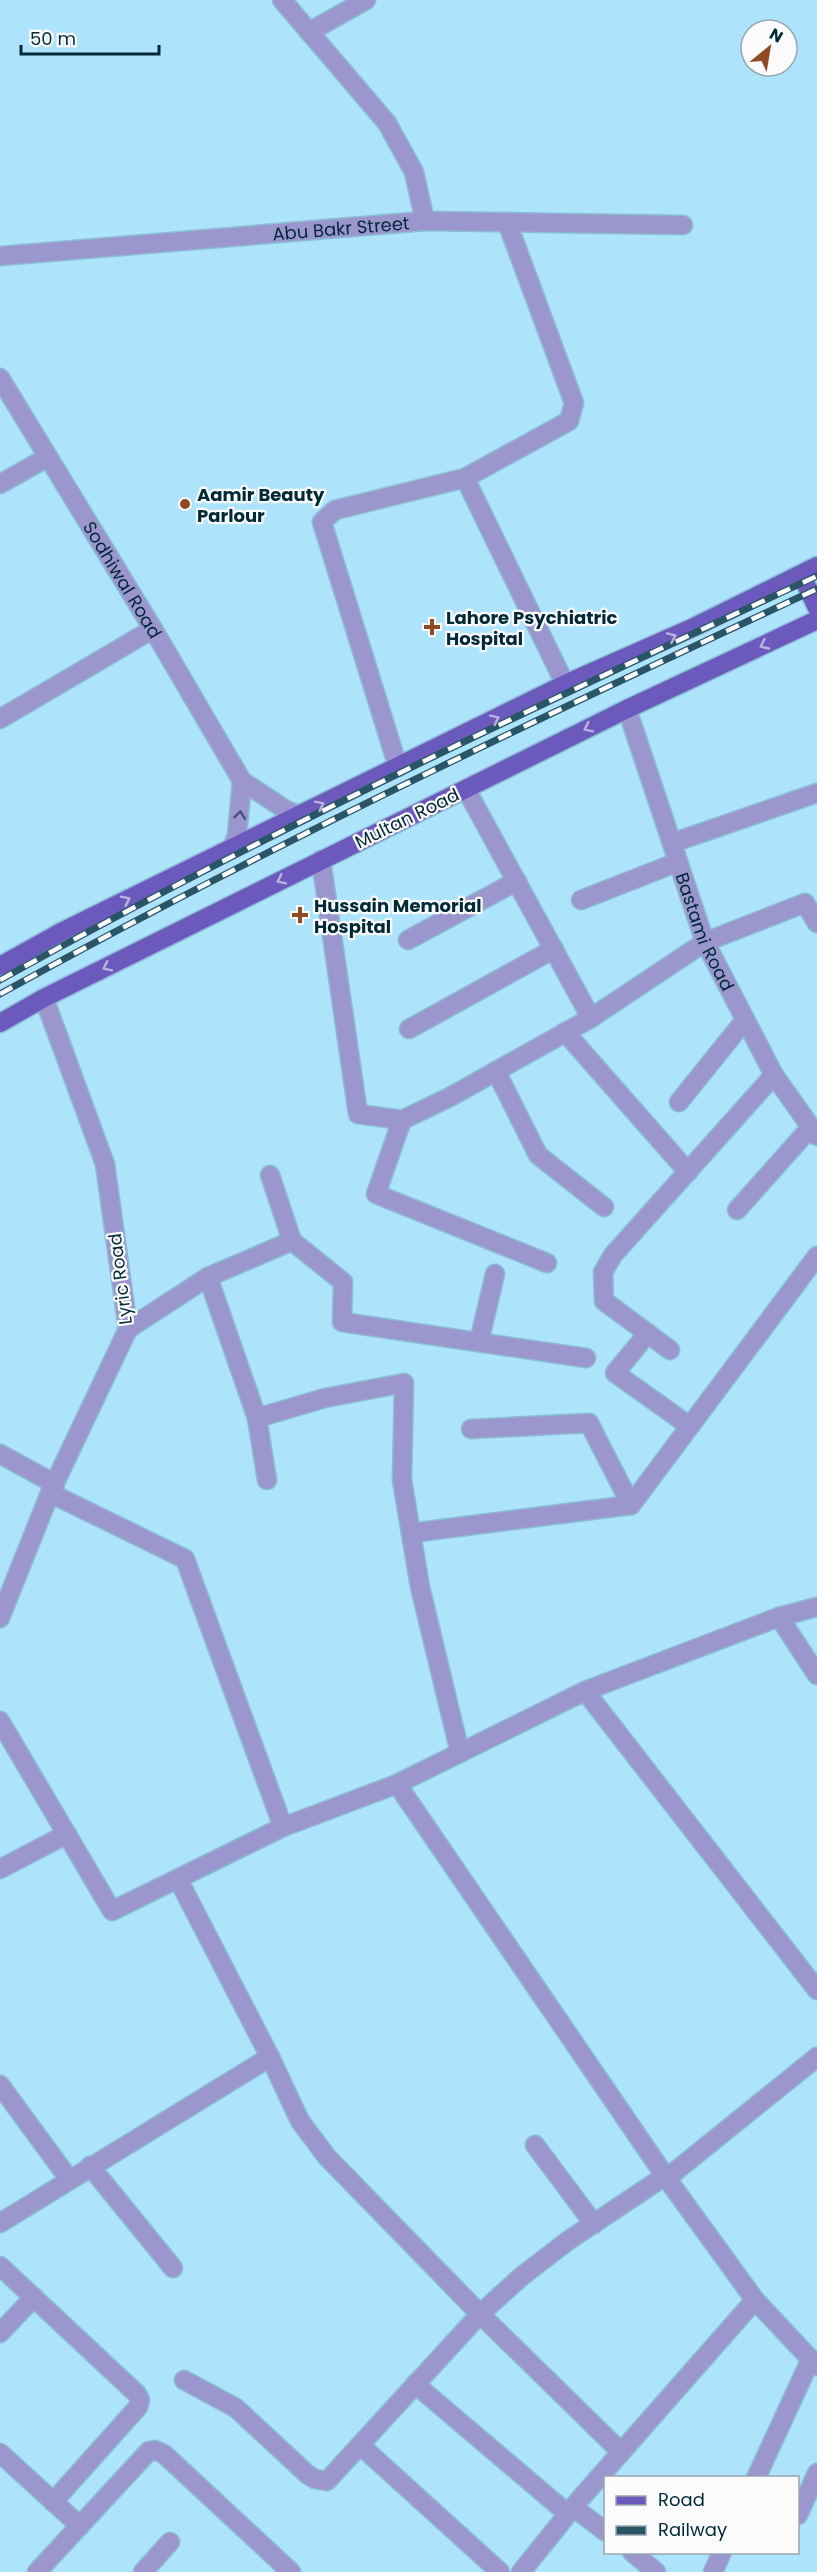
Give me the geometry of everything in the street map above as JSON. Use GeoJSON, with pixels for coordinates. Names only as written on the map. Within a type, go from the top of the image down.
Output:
{"type":"FeatureCollection","features":[{"type":"Feature","properties":{"kind":"main road"},"geometry":{"type":"LineString","coordinates":[[0,966],[61,932],[565,684],[694,627],[809,570],[817,608]]}},
{"type":"Feature","properties":{"kind":"main road","name":"Multan Road"},"geometry":{"type":"LineString","coordinates":[[0,1023],[44,998],[627,709],[817,620]]}},
{"type":"Feature","properties":{"kind":"street"},"geometry":{"type":"LineString","coordinates":[[282,0],[387,123],[414,172],[425,221]]}},
{"type":"Feature","properties":{"kind":"street"},"geometry":{"type":"LineString","coordinates":[[309,32],[366,0]]}},
{"type":"Feature","properties":{"kind":"street","name":"Abu Bakr Street"},"geometry":{"type":"LineString","coordinates":[[0,256],[425,221],[682,225]]}},
{"type":"Feature","properties":{"kind":"street"},"geometry":{"type":"LineString","coordinates":[[398,767],[322,522],[336,510],[465,478],[569,421],[574,403],[507,222]]}},
{"type":"Feature","properties":{"kind":"street","name":"Sodhiwal Road"},"geometry":{"type":"LineString","coordinates":[[0,378],[5,399],[48,457],[242,781],[277,805],[298,816]]}},
{"type":"Feature","properties":{"kind":"street"},"geometry":{"type":"LineString","coordinates":[[0,484],[48,457]]}},
{"type":"Feature","properties":{"kind":"street"},"geometry":{"type":"LineString","coordinates":[[465,478],[565,684]]}},
{"type":"Feature","properties":{"kind":"street"},"geometry":{"type":"LineString","coordinates":[[0,719],[153,629]]}},
{"type":"Feature","properties":{"kind":"street","name":"Bastami Road"},"geometry":{"type":"LineString","coordinates":[[627,709],[705,942],[774,1075],[814,1131]]}},
{"type":"Feature","properties":{"kind":"street"},"geometry":{"type":"LineString","coordinates":[[232,848],[239,817],[242,781]]}},
{"type":"Feature","properties":{"kind":"street"},"geometry":{"type":"LineString","coordinates":[[466,789],[591,1017]]}},
{"type":"Feature","properties":{"kind":"street"},"geometry":{"type":"LineString","coordinates":[[672,843],[817,793]]}},
{"type":"Feature","properties":{"kind":"street"},"geometry":{"type":"LineString","coordinates":[[321,860],[358,1114],[402,1120],[450,1097],[591,1017],[705,942],[805,903],[817,923]]}},
{"type":"Feature","properties":{"kind":"street"},"geometry":{"type":"LineString","coordinates":[[581,900],[678,862]]}},
{"type":"Feature","properties":{"kind":"street"},"geometry":{"type":"LineString","coordinates":[[408,940],[517,881]]}},
{"type":"Feature","properties":{"kind":"street"},"geometry":{"type":"LineString","coordinates":[[409,1029],[554,949]]}},
{"type":"Feature","properties":{"kind":"street","name":"Lyric Road"},"geometry":{"type":"LineString","coordinates":[[0,1618],[52,1488],[128,1329],[105,1164],[44,998]]}},
{"type":"Feature","properties":{"kind":"street"},"geometry":{"type":"LineString","coordinates":[[680,1102],[745,1020]]}},
{"type":"Feature","properties":{"kind":"street"},"geometry":{"type":"LineString","coordinates":[[565,1032],[688,1172]]}},
{"type":"Feature","properties":{"kind":"street"},"geometry":{"type":"LineString","coordinates":[[496,1071],[538,1155],[604,1207]]}},
{"type":"Feature","properties":{"kind":"street"},"geometry":{"type":"LineString","coordinates":[[670,1350],[604,1301],[603,1272],[613,1255],[774,1075]]}},
{"type":"Feature","properties":{"kind":"street"},"geometry":{"type":"LineString","coordinates":[[402,1120],[376,1194],[547,1263]]}},
{"type":"Feature","properties":{"kind":"street"},"geometry":{"type":"LineString","coordinates":[[737,1210],[814,1131]]}},
{"type":"Feature","properties":{"kind":"street"},"geometry":{"type":"LineString","coordinates":[[270,1175],[292,1241],[343,1282],[342,1322],[586,1358]]}},
{"type":"Feature","properties":{"kind":"street"},"geometry":{"type":"LineString","coordinates":[[128,1329],[208,1277],[292,1241]]}},
{"type":"Feature","properties":{"kind":"street"},"geometry":{"type":"LineString","coordinates":[[411,1533],[631,1505],[688,1425],[817,1256]]}},
{"type":"Feature","properties":{"kind":"street"},"geometry":{"type":"LineString","coordinates":[[479,1342],[495,1274]]}},
{"type":"Feature","properties":{"kind":"street"},"geometry":{"type":"LineString","coordinates":[[208,1277],[256,1418],[267,1480]]}},
{"type":"Feature","properties":{"kind":"street"},"geometry":{"type":"LineString","coordinates":[[648,1333],[615,1373],[688,1425]]}},
{"type":"Feature","properties":{"kind":"street"},"geometry":{"type":"LineString","coordinates":[[256,1418],[325,1398],[404,1383],[402,1480],[420,1587],[460,1753]]}},
{"type":"Feature","properties":{"kind":"street"},"geometry":{"type":"LineString","coordinates":[[471,1429],[589,1423],[631,1505]]}},
{"type":"Feature","properties":{"kind":"street"},"geometry":{"type":"LineString","coordinates":[[0,1454],[52,1488],[185,1559],[283,1827]]}},
{"type":"Feature","properties":{"kind":"street"},"geometry":{"type":"LineString","coordinates":[[0,1721],[112,1911],[283,1827],[397,1784],[585,1691],[779,1617],[817,1607]]}},
{"type":"Feature","properties":{"kind":"street"},"geometry":{"type":"LineString","coordinates":[[779,1617],[817,1675]]}},
{"type":"Feature","properties":{"kind":"street"},"geometry":{"type":"LineString","coordinates":[[585,1691],[817,1990]]}},
{"type":"Feature","properties":{"kind":"street"},"geometry":{"type":"LineString","coordinates":[[397,1784],[666,2177],[755,2300],[814,2362],[757,2476]]}},
{"type":"Feature","properties":{"kind":"street"},"geometry":{"type":"LineString","coordinates":[[0,1869],[67,1834]]}},
{"type":"Feature","properties":{"kind":"street"},"geometry":{"type":"LineString","coordinates":[[178,1879],[270,2057],[300,2121],[327,2157],[480,2314],[621,2452]]}},
{"type":"Feature","properties":{"kind":"street"},"geometry":{"type":"LineString","coordinates":[[0,2223],[270,2057]]}},
{"type":"Feature","properties":{"kind":"street"},"geometry":{"type":"LineString","coordinates":[[184,2380],[236,2408],[315,2479],[327,2481],[480,2314],[522,2276],[594,2224],[666,2177],[817,2057]]}},
{"type":"Feature","properties":{"kind":"street"},"geometry":{"type":"LineString","coordinates":[[0,2085],[69,2180]]}},
{"type":"Feature","properties":{"kind":"street"},"geometry":{"type":"LineString","coordinates":[[535,2145],[594,2224]]}},
{"type":"Feature","properties":{"kind":"street"},"geometry":{"type":"LineString","coordinates":[[90,2166],[173,2268]]}},
{"type":"Feature","properties":{"kind":"street"},"geometry":{"type":"LineString","coordinates":[[0,2266],[137,2394],[140,2400],[138,2408],[53,2502]]}},
{"type":"Feature","properties":{"kind":"street"},"geometry":{"type":"LineString","coordinates":[[0,2333],[34,2297]]}},
{"type":"Feature","properties":{"kind":"street"},"geometry":{"type":"LineString","coordinates":[[521,2572],[571,2510],[755,2300]]}},
{"type":"Feature","properties":{"kind":"street"},"geometry":{"type":"LineString","coordinates":[[415,2384],[571,2510],[604,2531]]}},
{"type":"Feature","properties":{"kind":"street"},"geometry":{"type":"LineString","coordinates":[[360,2445],[500,2572]]}},
{"type":"Feature","properties":{"kind":"street"},"geometry":{"type":"LineString","coordinates":[[37,2572],[148,2451],[155,2450],[164,2454],[291,2572]]}},
{"type":"Feature","properties":{"kind":"street"},"geometry":{"type":"LineString","coordinates":[[0,2454],[80,2526]]}},
{"type":"Feature","properties":{"kind":"street"},"geometry":{"type":"LineString","coordinates":[[799,2514],[817,2473]]}},
{"type":"Feature","properties":{"kind":"street"},"geometry":{"type":"LineString","coordinates":[[143,2572],[170,2542]]}},
{"type":"Feature","properties":{"kind":"street"},"geometry":{"type":"LineString","coordinates":[[633,2554],[656,2572]]}},
{"type":"Feature","properties":{"kind":"street"},"geometry":{"type":"LineString","coordinates":[[713,2572],[722,2554]]}},
{"type":"Feature","properties":{"kind":"railway"},"geometry":{"type":"LineString","coordinates":[[0,980],[100,925],[303,821],[507,721],[817,576]]}},
{"type":"Feature","properties":{"kind":"railway"},"geometry":{"type":"LineString","coordinates":[[0,994],[201,887],[405,784],[817,589]]}},
{"type":"Feature","properties":{"kind":"place","name":"Aamir Beauty Parlour"},"geometry":{"type":"Point","coordinates":[185,504]}},
{"type":"Feature","properties":{"kind":"place","name":"Lahore Psychiatric Hospital"},"geometry":{"type":"Point","coordinates":[432,627]}},
{"type":"Feature","properties":{"kind":"place","name":"Hussain Memorial Hospital"},"geometry":{"type":"Point","coordinates":[300,915]}}]}
